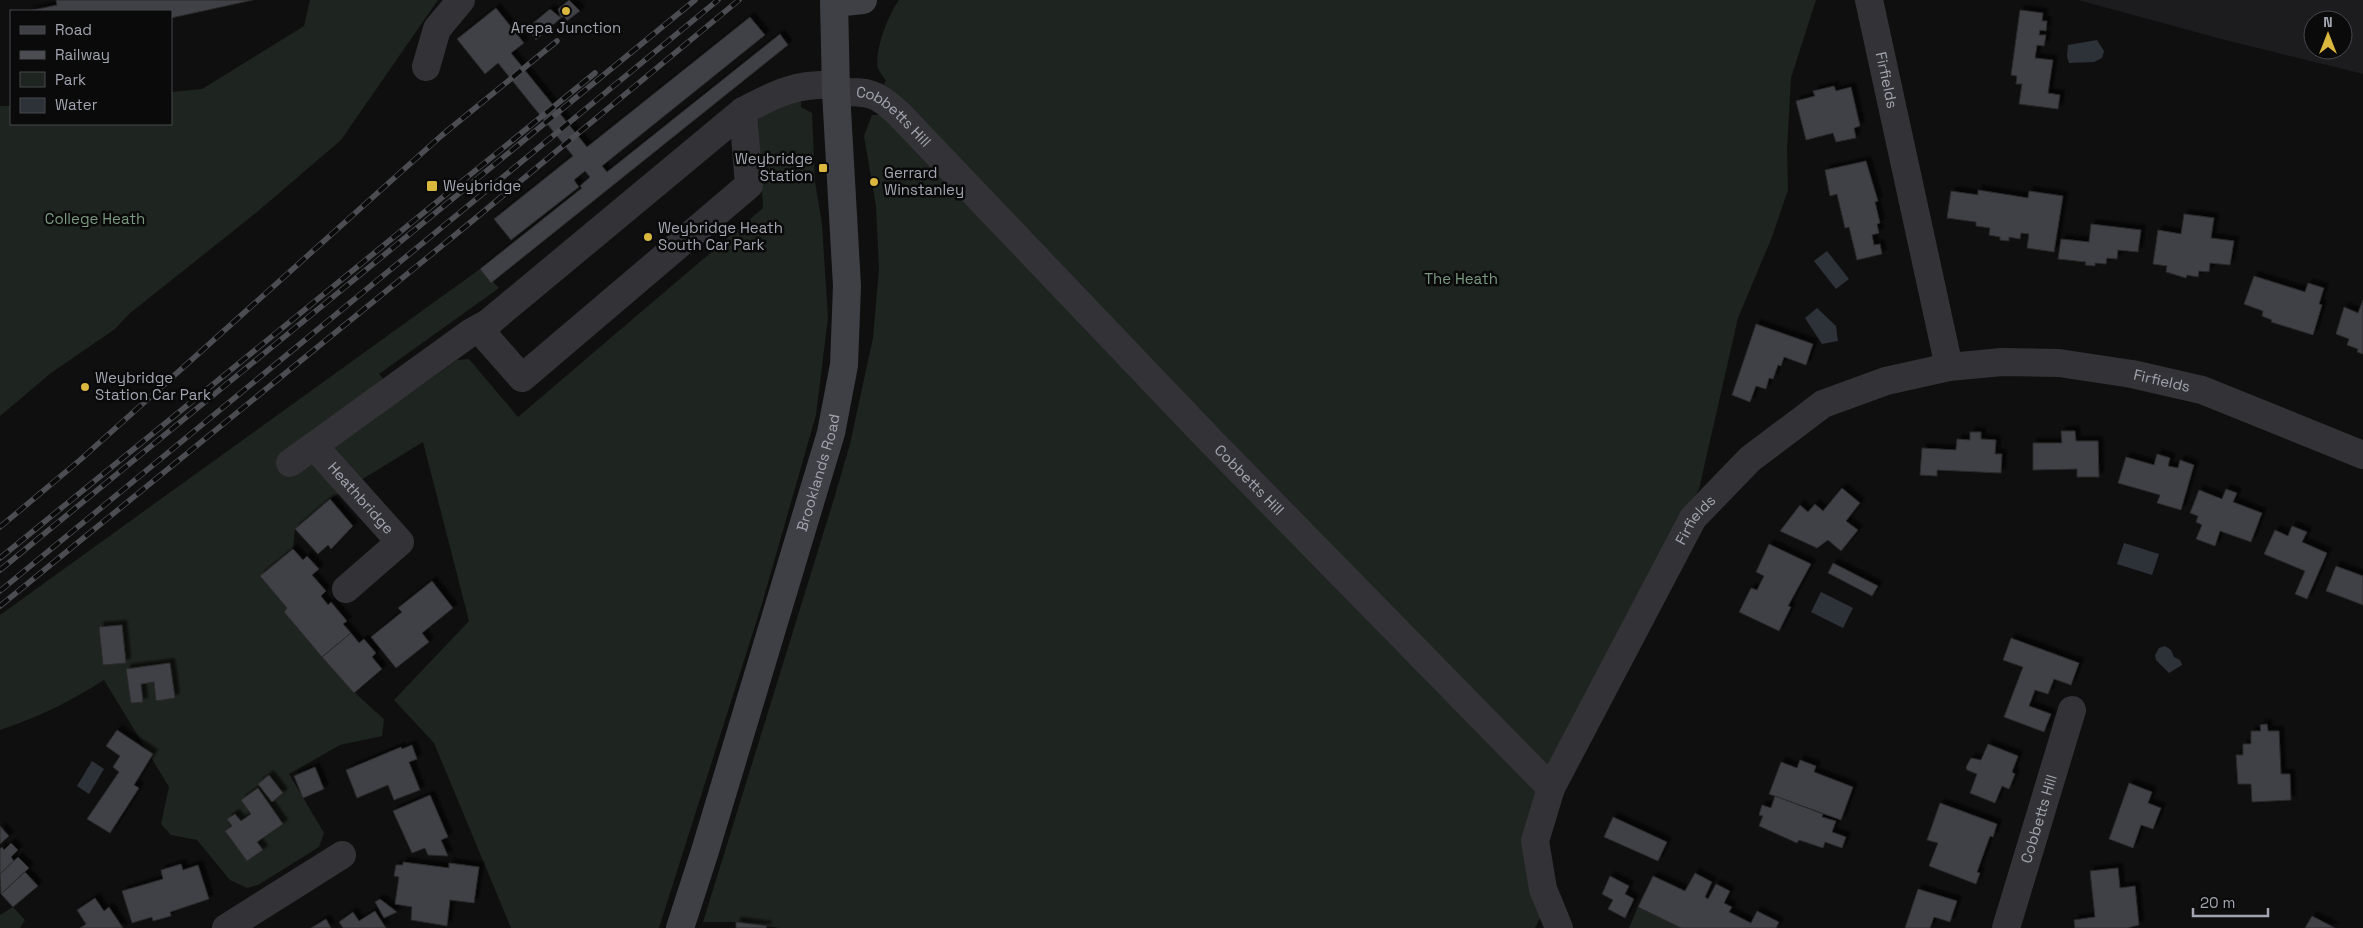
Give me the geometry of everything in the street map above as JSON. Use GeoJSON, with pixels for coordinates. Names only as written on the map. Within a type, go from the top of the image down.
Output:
{"type":"FeatureCollection","features":[{"type":"Feature","properties":{"kind":"main road"},"geometry":{"type":"LineString","coordinates":[[834,1],[863,0]]}},
{"type":"Feature","properties":{"kind":"main road","name":"Brooklands Road"},"geometry":{"type":"LineString","coordinates":[[680,928],[706,851],[831,433],[839,399],[844,365],[847,286],[836,89],[834,1]]}},
{"type":"Feature","properties":{"kind":"street"},"geometry":{"type":"LineString","coordinates":[[426,67],[437,29],[461,0]]}},
{"type":"Feature","properties":{"kind":"street","name":"Firfields"},"geometry":{"type":"LineString","coordinates":[[1869,0],[1949,367]]}},
{"type":"Feature","properties":{"kind":"street","name":"Cobbetts Hill"},"geometry":{"type":"LineString","coordinates":[[290,463],[470,332],[488,323],[743,111],[780,92],[813,84],[870,93],[882,98],[893,109],[1208,438],[1551,788]]}},
{"type":"Feature","properties":{"kind":"street"},"geometry":{"type":"LineString","coordinates":[[488,323],[485,336],[522,378],[749,185],[743,111]]}},
{"type":"Feature","properties":{"kind":"street","name":"Firfields"},"geometry":{"type":"LineString","coordinates":[[1551,788],[1692,518],[1750,459],[1823,404],[1886,381],[1949,367],[2002,362],[2059,363],[2132,374],[2202,390],[2363,455]]}},
{"type":"Feature","properties":{"kind":"street","name":"Heathbridge"},"geometry":{"type":"LineString","coordinates":[[314,446],[400,542],[346,589]]}},
{"type":"Feature","properties":{"kind":"street","name":"Cobbetts Hill"},"geometry":{"type":"LineString","coordinates":[[2006,928],[2072,710]]}},
{"type":"Feature","properties":{"kind":"street"},"geometry":{"type":"LineString","coordinates":[[1551,788],[1535,841],[1543,888],[1559,928]]}},
{"type":"Feature","properties":{"kind":"street"},"geometry":{"type":"LineString","coordinates":[[226,928],[342,855]]}},
{"type":"Feature","properties":{"kind":"shaded area"},"geometry":{"type":"Polygon","coordinates":[[[2078,0],[2363,0],[2363,74],[2306,60],[2353,60],[2353,10],[2303,10],[2303,59],[2078,0]]]}},
{"type":"Feature","properties":{"kind":"green space","name":"College Heath"},"geometry":{"type":"Polygon","coordinates":[[[310,0],[438,0],[341,140],[257,212],[129,314],[115,329],[51,373],[0,416],[0,106],[10,106],[10,125],[172,125],[172,92],[202,89],[304,26],[310,0]]]}},
{"type":"Feature","properties":{"kind":"green space","name":"The Heath"},"geometry":{"type":"Polygon","coordinates":[[[899,0],[1816,0],[1791,78],[1787,149],[1788,190],[1772,237],[1738,318],[1699,489],[1634,602],[1549,767],[1414,632],[884,84],[886,81],[878,68],[878,52],[887,23],[899,0]]]}},
{"type":"Feature","properties":{"kind":"green space"},"geometry":{"type":"Polygon","coordinates":[[[801,100],[801,107],[812,113],[815,182],[822,224],[828,318],[816,415],[761,607],[659,928],[511,928],[434,743],[394,700],[469,621],[423,442],[330,499],[295,529],[293,549],[260,576],[287,608],[284,612],[320,654],[344,681],[384,719],[382,736],[340,745],[289,774],[324,833],[319,847],[258,885],[247,888],[230,880],[197,840],[171,835],[161,824],[169,787],[104,680],[54,708],[0,730],[0,615],[480,269],[499,288],[379,374],[402,399],[457,360],[469,359],[518,417],[763,208],[758,119],[780,105],[801,100]]]}},
{"type":"Feature","properties":{"kind":"green space"},"geometry":{"type":"Polygon","coordinates":[[[872,115],[882,115],[1545,792],[1542,914],[1535,928],[780,928],[736,922],[703,922],[850,444],[873,338],[879,269],[876,206],[864,136],[872,115]]]}},
{"type":"Feature","properties":{"kind":"green space"},"geometry":{"type":"Polygon","coordinates":[[[13,907],[25,920],[20,928],[0,928],[0,915],[13,907]]]}},
{"type":"Feature","properties":{"kind":"green space"},"geometry":{"type":"Polygon","coordinates":[[[1638,907],[1681,928],[1629,928],[1638,907]]]}},
{"type":"Feature","properties":{"kind":"water"},"geometry":{"type":"Polygon","coordinates":[[[2097,40],[2104,51],[2102,58],[2094,62],[2069,63],[2067,56],[2068,45],[2097,40]]]}},
{"type":"Feature","properties":{"kind":"water"},"geometry":{"type":"Polygon","coordinates":[[[1827,251],[1849,279],[1836,289],[1814,261],[1827,251]]]}},
{"type":"Feature","properties":{"kind":"water"},"geometry":{"type":"Polygon","coordinates":[[[1817,308],[1836,326],[1838,341],[1822,344],[1805,318],[1817,308]]]}},
{"type":"Feature","properties":{"kind":"water"},"geometry":{"type":"Polygon","coordinates":[[[2124,543],[2159,554],[2152,575],[2117,564],[2124,543]]]}},
{"type":"Feature","properties":{"kind":"water"},"geometry":{"type":"Polygon","coordinates":[[[1821,592],[1853,608],[1843,628],[1811,612],[1821,592]]]}},
{"type":"Feature","properties":{"kind":"water"},"geometry":{"type":"Polygon","coordinates":[[[2165,646],[2171,650],[2174,657],[2180,660],[2182,665],[2169,673],[2156,660],[2155,655],[2159,648],[2165,646]]]}},
{"type":"Feature","properties":{"kind":"water"},"geometry":{"type":"Polygon","coordinates":[[[92,761],[104,769],[89,794],[77,786],[92,761]]]}},
{"type":"Feature","properties":{"kind":"building"},"geometry":{"type":"Polygon","coordinates":[[[56,0],[253,0],[172,18],[172,10],[34,10],[57,5],[56,0]]]}},
{"type":"Feature","properties":{"kind":"building"},"geometry":{"type":"Polygon","coordinates":[[[569,0],[580,11],[567,21],[564,16],[561,18],[558,9],[569,0]]]}},
{"type":"Feature","properties":{"kind":"building","name":"Weybridge"},"geometry":{"type":"Polygon","coordinates":[[[496,8],[524,43],[511,53],[587,147],[750,17],[765,35],[602,166],[607,172],[780,34],[788,45],[491,283],[480,269],[582,188],[580,186],[590,177],[585,171],[574,180],[579,187],[511,240],[494,219],[573,156],[498,63],[485,74],[457,39],[496,8]]]}},
{"type":"Feature","properties":{"kind":"building"},"geometry":{"type":"Polygon","coordinates":[[[550,9],[561,18],[536,40],[527,28],[550,9]]]}},
{"type":"Feature","properties":{"kind":"building"},"geometry":{"type":"Polygon","coordinates":[[[2020,10],[2043,13],[2042,21],[2047,21],[2046,31],[2040,30],[2039,35],[2046,35],[2044,46],[2037,45],[2035,58],[2053,60],[2048,93],[2060,95],[2058,109],[2019,104],[2022,84],[2016,84],[2017,76],[2011,75],[2020,10]]]}},
{"type":"Feature","properties":{"kind":"building"},"geometry":{"type":"Polygon","coordinates":[[[1834,86],[1836,91],[1851,87],[1860,126],[1854,128],[1856,138],[1836,142],[1833,133],[1806,140],[1796,101],[1815,96],[1813,91],[1834,86]]]}},
{"type":"Feature","properties":{"kind":"building"},"geometry":{"type":"Polygon","coordinates":[[[1866,161],[1878,201],[1875,202],[1880,223],[1877,224],[1879,233],[1872,235],[1874,245],[1880,244],[1882,254],[1857,260],[1849,227],[1845,228],[1837,194],[1830,196],[1825,170],[1866,161]]]}},
{"type":"Feature","properties":{"kind":"building"},"geometry":{"type":"Polygon","coordinates":[[[1978,190],[2028,198],[2029,191],[2063,196],[2054,252],[2027,248],[2029,234],[2021,233],[2020,239],[2009,237],[2009,241],[2000,240],[2000,237],[1989,235],[1990,228],[1976,226],[1976,222],[1947,218],[1951,191],[1978,195],[1978,190]]]}},
{"type":"Feature","properties":{"kind":"building"},"geometry":{"type":"Polygon","coordinates":[[[2184,214],[2214,218],[2211,238],[2234,241],[2230,265],[2210,263],[2209,272],[2199,271],[2198,277],[2187,275],[2186,278],[2166,272],[2167,266],[2153,264],[2158,230],[2181,234],[2184,214]]]}},
{"type":"Feature","properties":{"kind":"building"},"geometry":{"type":"Polygon","coordinates":[[[2091,224],[2141,230],[2138,252],[2118,250],[2117,259],[2107,258],[2106,264],[2095,263],[2095,266],[2085,265],[2086,262],[2058,259],[2061,239],[2089,242],[2091,224]]]}},
{"type":"Feature","properties":{"kind":"building"},"geometry":{"type":"Polygon","coordinates":[[[2254,276],[2305,292],[2308,283],[2324,288],[2319,304],[2322,305],[2313,335],[2271,322],[2272,320],[2262,316],[2263,311],[2244,304],[2254,276]]]}},
{"type":"Feature","properties":{"kind":"building"},"geometry":{"type":"Polygon","coordinates":[[[2363,300],[2363,354],[2357,352],[2358,349],[2347,345],[2349,339],[2336,334],[2344,307],[2358,313],[2363,300]]]}},
{"type":"Feature","properties":{"kind":"building"},"geometry":{"type":"Polygon","coordinates":[[[1756,324],[1813,344],[1806,365],[1784,357],[1781,366],[1778,365],[1773,379],[1769,378],[1766,389],[1756,386],[1750,402],[1732,395],[1756,324]]]}},
{"type":"Feature","properties":{"kind":"building"},"geometry":{"type":"Polygon","coordinates":[[[2061,431],[2075,431],[2076,441],[2098,441],[2099,477],[2077,477],[2077,469],[2033,470],[2033,443],[2062,443],[2061,431]]]}},
{"type":"Feature","properties":{"kind":"building"},"geometry":{"type":"Polygon","coordinates":[[[1970,432],[1981,432],[1981,439],[1996,440],[1995,454],[2002,454],[2001,473],[1937,470],[1937,476],[1920,475],[1922,448],[1956,450],[1957,439],[1970,440],[1970,432]]]}},
{"type":"Feature","properties":{"kind":"building"},"geometry":{"type":"Polygon","coordinates":[[[2157,454],[2170,458],[2168,466],[2178,468],[2180,460],[2194,465],[2181,510],[2157,503],[2160,495],[2118,483],[2126,457],[2154,465],[2157,454]]]}},
{"type":"Feature","properties":{"kind":"building"},"geometry":{"type":"Polygon","coordinates":[[[1842,488],[1860,503],[1846,521],[1858,530],[1841,551],[1828,540],[1817,548],[1780,531],[1800,505],[1808,512],[1815,504],[1823,511],[1842,488]]]}},
{"type":"Feature","properties":{"kind":"building"},"geometry":{"type":"Polygon","coordinates":[[[2226,489],[2237,493],[2233,502],[2262,513],[2251,542],[2220,531],[2215,546],[2196,539],[2202,525],[2196,522],[2198,516],[2190,513],[2199,490],[2222,499],[2226,489]]]}},
{"type":"Feature","properties":{"kind":"building"},"geometry":{"type":"Polygon","coordinates":[[[330,499],[353,526],[331,549],[328,545],[318,554],[295,529],[330,499]]]}},
{"type":"Feature","properties":{"kind":"building"},"geometry":{"type":"Polygon","coordinates":[[[2292,526],[2307,532],[2302,542],[2327,553],[2307,599],[2295,594],[2305,571],[2264,554],[2275,530],[2288,536],[2292,526]]]}},
{"type":"Feature","properties":{"kind":"building"},"geometry":{"type":"Polygon","coordinates":[[[1769,544],[1811,564],[1788,606],[1791,607],[1779,631],[1739,612],[1751,588],[1757,590],[1764,576],[1756,572],[1769,544]]]}},
{"type":"Feature","properties":{"kind":"building"},"geometry":{"type":"Polygon","coordinates":[[[293,549],[303,560],[307,556],[319,569],[312,575],[326,591],[321,596],[328,605],[331,602],[347,621],[343,624],[351,633],[322,657],[284,612],[287,608],[260,576],[293,549]]]}},
{"type":"Feature","properties":{"kind":"building"},"geometry":{"type":"Polygon","coordinates":[[[1833,563],[1878,586],[1872,596],[1828,573],[1833,563]]]}},
{"type":"Feature","properties":{"kind":"building"},"geometry":{"type":"Polygon","coordinates":[[[2336,566],[2363,576],[2363,605],[2326,591],[2336,566]]]}},
{"type":"Feature","properties":{"kind":"building"},"geometry":{"type":"Polygon","coordinates":[[[432,581],[453,608],[422,633],[429,642],[396,668],[371,637],[402,612],[398,608],[432,581]]]}},
{"type":"Feature","properties":{"kind":"building"},"geometry":{"type":"Polygon","coordinates":[[[122,625],[126,663],[103,665],[99,627],[122,625]]]}},
{"type":"Feature","properties":{"kind":"building"},"geometry":{"type":"Polygon","coordinates":[[[351,633],[359,643],[364,639],[376,653],[372,657],[382,669],[354,693],[322,657],[351,633]]]}},
{"type":"Feature","properties":{"kind":"building"},"geometry":{"type":"Polygon","coordinates":[[[2011,638],[2079,663],[2071,685],[2054,679],[2048,694],[2035,690],[2029,706],[2051,714],[2044,732],[2004,717],[2023,667],[2003,660],[2011,638]]]}},
{"type":"Feature","properties":{"kind":"building"},"geometry":{"type":"Polygon","coordinates":[[[170,663],[175,698],[156,701],[154,682],[141,684],[143,702],[131,703],[126,669],[170,663]]]}},
{"type":"Feature","properties":{"kind":"building"},"geometry":{"type":"Polygon","coordinates":[[[2267,724],[2268,731],[2279,731],[2281,774],[2290,774],[2291,800],[2252,802],[2251,784],[2238,784],[2236,755],[2243,755],[2243,744],[2251,744],[2251,731],[2261,731],[2260,725],[2267,724]]]}},
{"type":"Feature","properties":{"kind":"building"},"geometry":{"type":"Polygon","coordinates":[[[117,730],[153,754],[134,785],[139,788],[110,833],[87,819],[119,772],[113,767],[120,756],[106,746],[117,730]]]}},
{"type":"Feature","properties":{"kind":"building"},"geometry":{"type":"Polygon","coordinates":[[[1988,744],[2018,756],[2012,772],[2015,774],[2009,789],[2002,786],[1995,803],[1970,793],[1977,774],[1967,770],[1966,767],[1971,758],[1981,760],[1988,744]]]}},
{"type":"Feature","properties":{"kind":"building"},"geometry":{"type":"Polygon","coordinates":[[[412,745],[417,759],[409,762],[420,790],[394,800],[388,785],[357,798],[346,770],[401,747],[402,749],[412,745]]]}},
{"type":"Feature","properties":{"kind":"building"},"geometry":{"type":"Polygon","coordinates":[[[1800,760],[1816,766],[1814,772],[1853,787],[1841,820],[1769,794],[1781,762],[1797,768],[1800,760]]]}},
{"type":"Feature","properties":{"kind":"building"},"geometry":{"type":"Polygon","coordinates":[[[315,767],[324,789],[303,798],[294,776],[315,767]]]}},
{"type":"Feature","properties":{"kind":"building"},"geometry":{"type":"Polygon","coordinates":[[[269,775],[283,793],[272,802],[258,784],[269,775]]]}},
{"type":"Feature","properties":{"kind":"building"},"geometry":{"type":"Polygon","coordinates":[[[2129,783],[2152,792],[2148,803],[2161,808],[2153,829],[2141,825],[2133,848],[2109,839],[2129,783]]]}},
{"type":"Feature","properties":{"kind":"building"},"geometry":{"type":"Polygon","coordinates":[[[258,788],[283,824],[257,842],[263,850],[247,861],[225,831],[232,826],[227,819],[235,814],[241,821],[251,814],[241,800],[258,788]]]}},
{"type":"Feature","properties":{"kind":"building"},"geometry":{"type":"Polygon","coordinates":[[[430,795],[448,837],[441,840],[448,856],[428,855],[425,848],[412,853],[393,811],[430,795]]]}},
{"type":"Feature","properties":{"kind":"building"},"geometry":{"type":"Polygon","coordinates":[[[1775,796],[1823,814],[1822,817],[1836,821],[1832,832],[1846,837],[1842,848],[1825,842],[1823,848],[1799,840],[1797,843],[1759,826],[1763,816],[1759,815],[1762,805],[1771,808],[1775,796]]]}},
{"type":"Feature","properties":{"kind":"building"},"geometry":{"type":"Polygon","coordinates":[[[1940,803],[1997,824],[1993,837],[1990,836],[1977,872],[1980,873],[1976,884],[1929,866],[1938,843],[1927,840],[1940,803]]]}},
{"type":"Feature","properties":{"kind":"building"},"geometry":{"type":"Polygon","coordinates":[[[1613,817],[1667,842],[1658,861],[1604,837],[1613,817]]]}},
{"type":"Feature","properties":{"kind":"building"},"geometry":{"type":"Polygon","coordinates":[[[0,826],[9,836],[0,844],[0,826]]]}},
{"type":"Feature","properties":{"kind":"building"},"geometry":{"type":"Polygon","coordinates":[[[11,843],[18,850],[11,857],[14,861],[0,874],[0,849],[2,847],[4,850],[11,843]]]}},
{"type":"Feature","properties":{"kind":"building"},"geometry":{"type":"Polygon","coordinates":[[[18,857],[29,868],[1,894],[0,874],[18,857]]]}},
{"type":"Feature","properties":{"kind":"building"},"geometry":{"type":"Polygon","coordinates":[[[403,862],[449,868],[449,863],[479,867],[474,903],[450,900],[447,926],[411,920],[412,907],[395,904],[399,877],[394,876],[396,865],[403,865],[403,862]]]}},
{"type":"Feature","properties":{"kind":"building"},"geometry":{"type":"Polygon","coordinates":[[[181,864],[183,870],[198,865],[209,899],[170,912],[171,916],[153,921],[152,917],[132,923],[122,891],[163,879],[161,870],[181,864]]]}},
{"type":"Feature","properties":{"kind":"building"},"geometry":{"type":"Polygon","coordinates":[[[2118,868],[2120,888],[2135,886],[2139,925],[2127,928],[2075,928],[2074,920],[2095,917],[2090,871],[2118,868]]]}},
{"type":"Feature","properties":{"kind":"building"},"geometry":{"type":"Polygon","coordinates":[[[25,872],[38,886],[13,907],[1,894],[25,872]]]}},
{"type":"Feature","properties":{"kind":"building"},"geometry":{"type":"Polygon","coordinates":[[[1695,873],[1712,882],[1705,897],[1708,899],[1716,884],[1730,891],[1724,903],[1732,907],[1729,912],[1751,923],[1757,911],[1779,922],[1776,928],[1681,928],[1638,907],[1653,876],[1685,891],[1695,873]]]}},
{"type":"Feature","properties":{"kind":"building"},"geometry":{"type":"Polygon","coordinates":[[[1610,876],[1629,886],[1625,894],[1634,899],[1625,918],[1608,909],[1613,900],[1602,894],[1610,876]]]}},
{"type":"Feature","properties":{"kind":"building"},"geometry":{"type":"Polygon","coordinates":[[[1918,889],[1957,901],[1950,922],[1934,917],[1930,928],[1905,928],[1918,889]]]}},
{"type":"Feature","properties":{"kind":"building"},"geometry":{"type":"Polygon","coordinates":[[[95,898],[104,911],[109,907],[123,928],[80,928],[86,924],[77,910],[95,898]]]}},
{"type":"Feature","properties":{"kind":"building"},"geometry":{"type":"Polygon","coordinates":[[[380,899],[397,912],[384,918],[375,902],[380,899]]]}},
{"type":"Feature","properties":{"kind":"building"},"geometry":{"type":"Polygon","coordinates":[[[375,911],[386,928],[343,928],[339,922],[353,912],[359,921],[375,911]]]}},
{"type":"Feature","properties":{"kind":"building"},"geometry":{"type":"Polygon","coordinates":[[[2312,916],[2335,928],[2305,928],[2312,916]]]}},
{"type":"Feature","properties":{"kind":"building"},"geometry":{"type":"Polygon","coordinates":[[[326,919],[331,928],[311,928],[326,919]]]}},
{"type":"Feature","properties":{"kind":"building"},"geometry":{"type":"Polygon","coordinates":[[[736,922],[767,926],[766,928],[736,928],[736,922]]]}},
{"type":"Feature","properties":{"kind":"railway"},"geometry":{"type":"LineString","coordinates":[[0,570],[695,0]]}},
{"type":"Feature","properties":{"kind":"railway"},"geometry":{"type":"LineString","coordinates":[[0,591],[718,0]]}},
{"type":"Feature","properties":{"kind":"railway"},"geometry":{"type":"LineString","coordinates":[[0,606],[471,222],[739,0]]}},
{"type":"Feature","properties":{"kind":"railway"},"geometry":{"type":"LineString","coordinates":[[0,527],[80,460],[441,136],[557,41]]}},
{"type":"Feature","properties":{"kind":"railway"},"geometry":{"type":"LineString","coordinates":[[0,558],[595,73]]}},
{"type":"Feature","properties":{"kind":"place","name":"Arepa Junction"},"geometry":{"type":"Point","coordinates":[566,11]}},
{"type":"Feature","properties":{"kind":"place","name":"Weybridge Station"},"geometry":{"type":"Point","coordinates":[823,168]}},
{"type":"Feature","properties":{"kind":"place","name":"Gerrard Winstanley"},"geometry":{"type":"Point","coordinates":[874,182]}},
{"type":"Feature","properties":{"kind":"place","name":"Weybridge"},"geometry":{"type":"Point","coordinates":[432,186]}},
{"type":"Feature","properties":{"kind":"place","name":"Weybridge Heath South Car Park"},"geometry":{"type":"Point","coordinates":[648,237]}},
{"type":"Feature","properties":{"kind":"place","name":"Weybridge Station Car Park"},"geometry":{"type":"Point","coordinates":[85,387]}}]}
